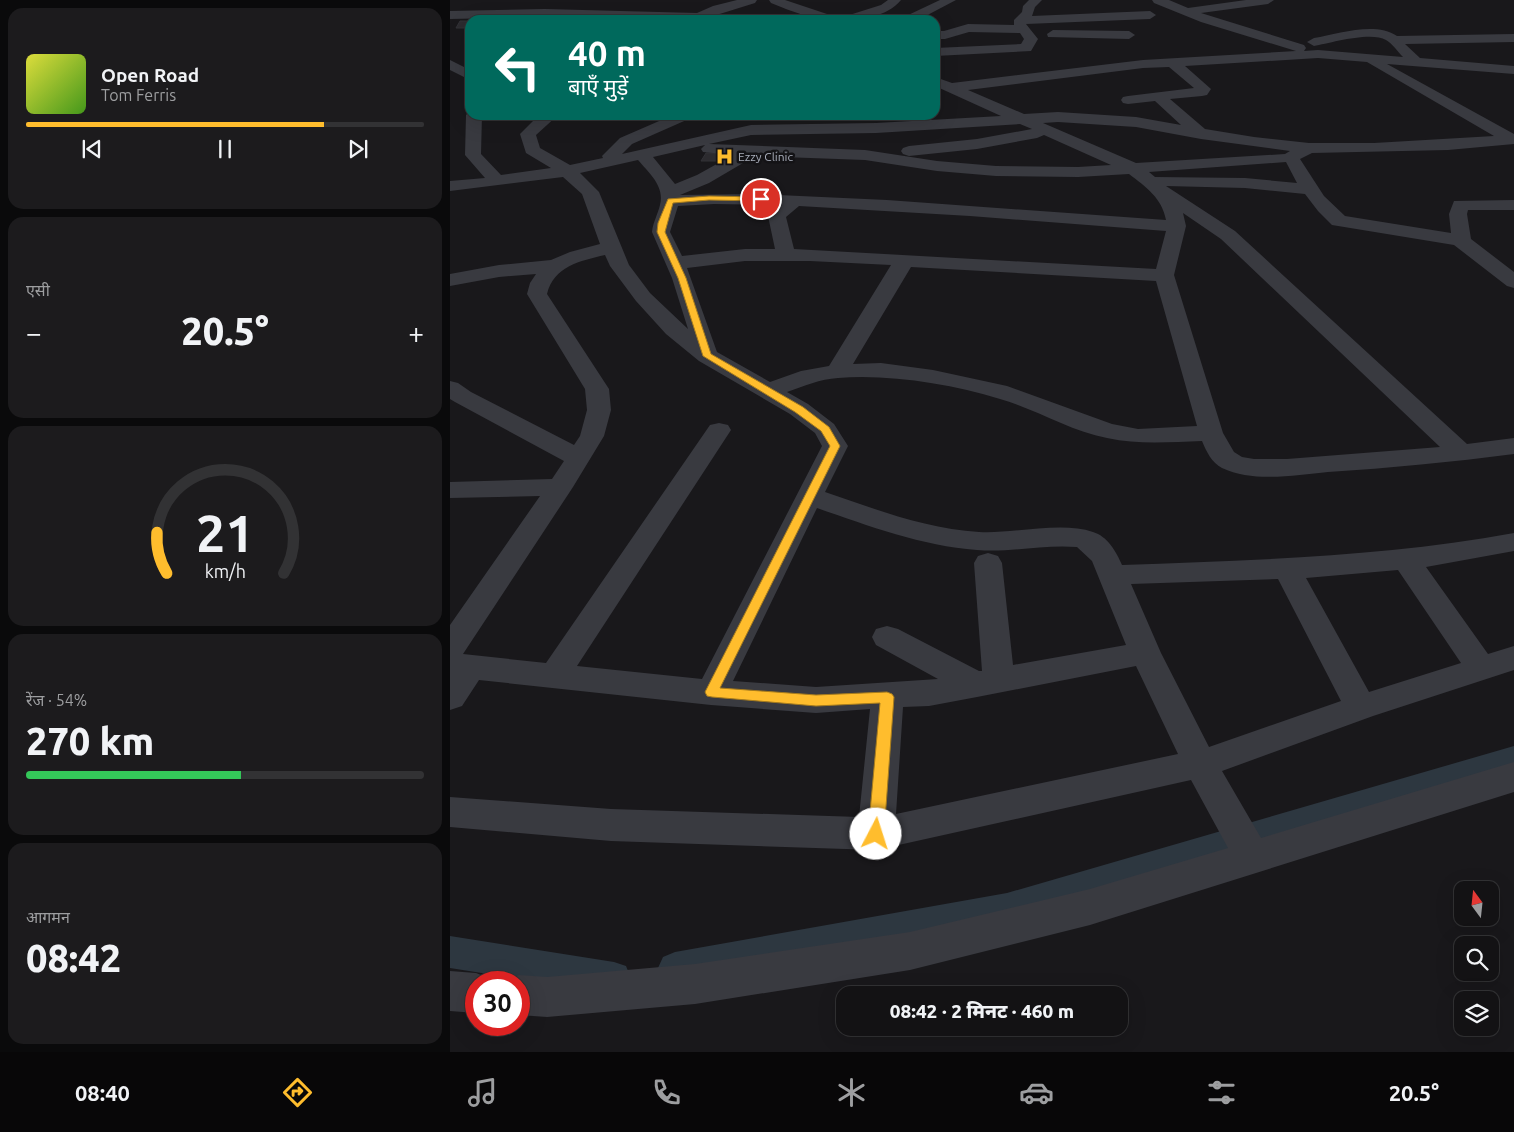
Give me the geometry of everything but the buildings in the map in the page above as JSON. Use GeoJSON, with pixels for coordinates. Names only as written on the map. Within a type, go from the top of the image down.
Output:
{"type":"FeatureCollection","features":[{"type":"Feature","properties":{"kind":"street"},"geometry":{"type":"LineString","coordinates":[[710,15],[751,0]]}},
{"type":"Feature","properties":{"kind":"street"},"geometry":{"type":"LineString","coordinates":[[775,0],[816,15]]}},
{"type":"Feature","properties":{"kind":"street"},"geometry":{"type":"LineString","coordinates":[[863,15],[885,8],[895,0]]}},
{"type":"Feature","properties":{"kind":"street"},"geometry":{"type":"LineString","coordinates":[[918,15],[950,0]]}},
{"type":"Feature","properties":{"kind":"street"},"geometry":{"type":"LineString","coordinates":[[1023,28],[1030,6],[1036,0]]}},
{"type":"Feature","properties":{"kind":"street"},"geometry":{"type":"LineString","coordinates":[[1183,10],[1232,6],[1268,0]]}},
{"type":"Feature","properties":{"kind":"street"},"geometry":{"type":"LineString","coordinates":[[1143,64],[1130,44],[1135,25],[1150,15],[1162,1],[1205,19],[1318,54]]}},
{"type":"Feature","properties":{"kind":"street"},"geometry":{"type":"LineString","coordinates":[[450,15],[545,13],[596,15]]}},
{"type":"Feature","properties":{"kind":"street"},"geometry":{"type":"LineString","coordinates":[[940,35],[968,28],[1023,28],[1150,15]]}},
{"type":"Feature","properties":{"kind":"street"},"geometry":{"type":"LineString","coordinates":[[1023,28],[1130,44]]}},
{"type":"Feature","properties":{"kind":"street"},"geometry":{"type":"LineString","coordinates":[[940,52],[1017,50],[1026,48],[1030,44],[1031,39],[1023,28]]}},
{"type":"Feature","properties":{"kind":"street"},"geometry":{"type":"LineString","coordinates":[[1290,45],[1371,34],[1387,35],[1415,61]]}},
{"type":"Feature","properties":{"kind":"street"},"geometry":{"type":"LineString","coordinates":[[1394,40],[1514,38]]}},
{"type":"Feature","properties":{"kind":"street"},"geometry":{"type":"LineString","coordinates":[[942,89],[1143,64],[1318,54],[1364,56],[1514,70]]}},
{"type":"Feature","properties":{"kind":"street"},"geometry":{"type":"LineString","coordinates":[[1364,56],[1513,139]]}},
{"type":"Feature","properties":{"kind":"street"},"geometry":{"type":"LineString","coordinates":[[1128,100],[1202,92],[1204,89],[1173,63]]}},
{"type":"Feature","properties":{"kind":"street"},"geometry":{"type":"LineString","coordinates":[[450,64],[465,73]]}},
{"type":"Feature","properties":{"kind":"street"},"geometry":{"type":"LineString","coordinates":[[942,89],[1048,131],[1147,179],[1228,234],[1461,453]]}},
{"type":"Feature","properties":{"kind":"street"},"geometry":{"type":"LineString","coordinates":[[1161,96],[1161,99],[1201,134]]}},
{"type":"Feature","properties":{"kind":"street"},"geometry":{"type":"LineString","coordinates":[[626,141],[698,123],[751,130],[876,128],[1058,117],[1136,122],[1201,134],[1309,148],[1448,145],[1513,139]]}},
{"type":"Feature","properties":{"kind":"street"},"geometry":{"type":"LineString","coordinates":[[542,120],[528,134],[532,150],[567,171],[590,192],[620,266],[643,297],[674,329],[707,356],[799,410],[825,429],[835,446],[712,692]]}},
{"type":"Feature","properties":{"kind":"street"},"geometry":{"type":"LineString","coordinates":[[608,162],[609,158],[626,141],[639,120]]}},
{"type":"Feature","properties":{"kind":"street"},"geometry":{"type":"LineString","coordinates":[[751,130],[781,120]]}},
{"type":"Feature","properties":{"kind":"street"},"geometry":{"type":"LineString","coordinates":[[468,122],[474,155],[498,181]]}},
{"type":"Feature","properties":{"kind":"street"},"geometry":{"type":"LineString","coordinates":[[670,148],[698,123]]}},
{"type":"Feature","properties":{"kind":"street"},"geometry":{"type":"LineString","coordinates":[[865,155],[977,144],[1048,131]]}},
{"type":"Feature","properties":{"kind":"street"},"geometry":{"type":"LineString","coordinates":[[450,186],[567,171],[670,148],[865,155],[937,166],[996,171],[1078,172],[1147,179],[1245,183],[1311,189]]}},
{"type":"Feature","properties":{"kind":"street"},"geometry":{"type":"LineString","coordinates":[[1147,179],[1290,157],[1309,148]]}},
{"type":"Feature","properties":{"kind":"street"},"geometry":{"type":"LineString","coordinates":[[670,197],[751,151]]}},
{"type":"Feature","properties":{"kind":"street"},"geometry":{"type":"LineString","coordinates":[[642,155],[665,182],[670,197],[661,232],[676,263],[707,356]]}},
{"type":"Feature","properties":{"kind":"street"},"geometry":{"type":"LineString","coordinates":[[1290,157],[1330,214],[1339,221],[1460,240],[1510,276]]}},
{"type":"Feature","properties":{"kind":"street"},"geometry":{"type":"LineString","coordinates":[[450,203],[542,175]]}},
{"type":"Feature","properties":{"kind":"street"},"geometry":{"type":"LineString","coordinates":[[1147,179],[1173,208],[1177,226],[1164,275],[1218,451],[1232,462],[1269,468],[1461,453],[1514,446]]}},
{"type":"Feature","properties":{"kind":"street"},"geometry":{"type":"LineString","coordinates":[[670,197],[946,208],[1177,226]]}},
{"type":"Feature","properties":{"kind":"street"},"geometry":{"type":"LineString","coordinates":[[786,255],[777,216],[794,201]]}},
{"type":"Feature","properties":{"kind":"street"},"geometry":{"type":"LineString","coordinates":[[1462,242],[1458,214],[1460,205],[1514,204]]}},
{"type":"Feature","properties":{"kind":"street"},"geometry":{"type":"LineString","coordinates":[[450,280],[500,271],[554,266],[611,247]]}},
{"type":"Feature","properties":{"kind":"street"},"geometry":{"type":"LineString","coordinates":[[676,263],[746,255],[786,255],[1164,275]]}},
{"type":"Feature","properties":{"kind":"street"},"geometry":{"type":"LineString","coordinates":[[838,371],[904,261]]}},
{"type":"Feature","properties":{"kind":"street"},"geometry":{"type":"LineString","coordinates":[[450,697],[457,660],[592,436],[600,410],[597,389],[537,294],[538,284],[543,275],[554,266]]}},
{"type":"Feature","properties":{"kind":"street"},"geometry":{"type":"LineString","coordinates":[[768,391],[809,376],[838,371],[890,371],[933,377],[1007,393],[1107,431],[1138,436],[1212,433]]}},
{"type":"Feature","properties":{"kind":"street"},"geometry":{"type":"LineString","coordinates":[[450,388],[462,397],[578,458]]}},
{"type":"Feature","properties":{"kind":"street"},"geometry":{"type":"LineString","coordinates":[[555,674],[719,430]]}},
{"type":"Feature","properties":{"kind":"street"},"geometry":{"type":"LineString","coordinates":[[450,490],[560,487]]}},
{"type":"Feature","properties":{"kind":"street"},"geometry":{"type":"LineString","coordinates":[[810,496],[917,532],[966,540],[1002,542],[1082,538],[1097,546],[1106,558],[1145,653],[1200,764],[1252,857]]}},
{"type":"Feature","properties":{"kind":"street"},"geometry":{"type":"LineString","coordinates":[[1113,575],[1287,569],[1405,559],[1512,546]]}},
{"type":"Feature","properties":{"kind":"street"},"geometry":{"type":"LineString","coordinates":[[1405,559],[1481,668]]}},
{"type":"Feature","properties":{"kind":"street"},"geometry":{"type":"LineString","coordinates":[[988,563],[988,682]]}},
{"type":"Feature","properties":{"kind":"street"},"geometry":{"type":"LineString","coordinates":[[1287,569],[1361,707]]}},
{"type":"Feature","properties":{"kind":"street"},"geometry":{"type":"LineString","coordinates":[[887,637],[988,682]]}},
{"type":"Feature","properties":{"kind":"street"},"geometry":{"type":"LineString","coordinates":[[457,660],[555,674],[712,692],[816,700],[929,693],[1145,653]]}},
{"type":"Feature","properties":{"kind":"street"},"geometry":{"type":"LineString","coordinates":[[450,812],[611,825],[876,834],[1200,764],[1361,707],[1514,658]]}},
{"type":"Feature","properties":{"kind":"street"},"geometry":{"type":"LineString","coordinates":[[876,834],[887,697]]}},
{"type":"Feature","properties":{"kind":"street"},"geometry":{"type":"LineString","coordinates":[[530,996],[547,997],[695,984],[910,951],[1090,907],[1514,777]]}},
{"type":"Feature","properties":{"kind":"street"},"geometry":{"type":"LineString","coordinates":[[450,991],[465,992]]}},
{"type":"Feature","properties":{"kind":"waterway"},"geometry":{"type":"LineString","coordinates":[[675,968],[1007,908],[1514,757]]}},
{"type":"Feature","properties":{"kind":"waterway"},"geometry":{"type":"LineString","coordinates":[[450,952],[614,978]]}},
{"type":"Feature","properties":{"kind":"place","name":"Ezzy Clinic"},"geometry":{"type":"Point","coordinates":[724,157]}},
{"type":"Feature","properties":{"kind":"route"},"geometry":{"type":"LineString","coordinates":[[761,199],[709,198],[670,201],[662,223],[661,232],[682,278],[707,356],[751,380],[799,410],[825,429],[835,446],[712,692],[816,700],[887,697],[876,834]]}}]}
